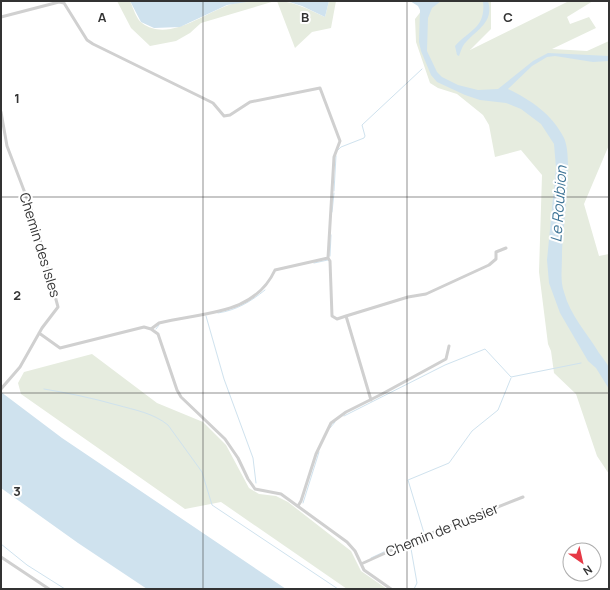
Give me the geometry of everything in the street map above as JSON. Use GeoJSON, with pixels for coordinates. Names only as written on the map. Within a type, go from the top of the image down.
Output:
{"type":"FeatureCollection","features":[{"type":"Feature","properties":{"kind":"street"},"geometry":{"type":"LineString","coordinates":[[1,17],[59,2],[64,3],[87,40],[92,44],[204,98],[213,103],[224,116],[230,115],[250,102],[320,88],[340,141],[334,157],[329,259],[332,316],[337,319],[408,297],[426,294],[490,265],[496,260],[496,252],[506,248]]}},
{"type":"Feature","properties":{"kind":"street","name":"Chemin des Isles"},"geometry":{"type":"LineString","coordinates":[[1,112],[7,146],[33,214],[40,246],[58,307],[56,313],[39,333],[20,367],[2,388]]}},
{"type":"Feature","properties":{"kind":"street"},"geometry":{"type":"LineString","coordinates":[[151,329],[159,323],[170,320],[241,305],[261,291],[268,283],[275,270],[329,259]]}},
{"type":"Feature","properties":{"kind":"street"},"geometry":{"type":"LineString","coordinates":[[346,316],[371,400]]}},
{"type":"Feature","properties":{"kind":"street"},"geometry":{"type":"LineString","coordinates":[[39,333],[60,348],[144,327],[151,329],[161,340],[181,398],[225,439],[232,448],[252,486],[260,490],[281,494],[298,506],[351,546],[368,574],[391,589]]}},
{"type":"Feature","properties":{"kind":"street"},"geometry":{"type":"LineString","coordinates":[[298,506],[316,454],[330,423],[346,412],[446,359],[450,346]]}},
{"type":"Feature","properties":{"kind":"street","name":"Chemin de Russier"},"geometry":{"type":"LineString","coordinates":[[361,564],[419,538],[523,496]]}},
{"type":"Feature","properties":{"kind":"street"},"geometry":{"type":"LineString","coordinates":[[1,557],[49,589]]}},
{"type":"Feature","properties":{"kind":"shaded area"},"geometry":{"type":"Polygon","coordinates":[[[117,1],[130,1],[136,16],[142,23],[152,28],[162,30],[184,25],[232,4],[250,1],[275,1],[201,23],[190,33],[176,41],[150,46],[131,28],[117,1]]]}},
{"type":"Feature","properties":{"kind":"shaded area"},"geometry":{"type":"Polygon","coordinates":[[[277,1],[295,4],[325,17],[329,1],[336,1],[331,28],[312,32],[295,48],[277,1]]]}},
{"type":"Feature","properties":{"kind":"shaded area"},"geometry":{"type":"Polygon","coordinates":[[[429,1],[491,1],[491,29],[470,50],[569,1],[593,1],[567,17],[570,24],[589,17],[596,28],[552,49],[587,51],[609,41],[609,145],[584,204],[599,256],[609,254],[609,474],[597,456],[576,394],[554,373],[551,351],[548,344],[539,272],[542,175],[521,150],[495,157],[489,125],[483,115],[457,94],[438,88],[430,83],[416,42],[415,19],[429,1]]]}},
{"type":"Feature","properties":{"kind":"shaded area"},"geometry":{"type":"Polygon","coordinates":[[[92,354],[157,403],[203,422],[226,445],[249,488],[259,494],[276,496],[288,502],[351,551],[361,571],[387,589],[347,589],[221,502],[185,509],[21,394],[18,383],[24,372],[92,354]]]}},
{"type":"Feature","properties":{"kind":"water"},"geometry":{"type":"Polygon","coordinates":[[[130,1],[253,1],[227,5],[180,27],[154,28],[141,22],[130,1]]]}},
{"type":"Feature","properties":{"kind":"water"},"geometry":{"type":"Polygon","coordinates":[[[286,1],[329,1],[325,17],[302,6],[286,1]]]}},
{"type":"Feature","properties":{"kind":"water","name":"Le Roubion"},"geometry":{"type":"Polygon","coordinates":[[[410,1],[441,1],[432,8],[428,18],[427,51],[437,72],[442,77],[458,85],[478,90],[498,89],[533,61],[548,53],[609,56],[609,61],[593,62],[555,56],[547,57],[532,66],[508,89],[533,103],[547,115],[559,129],[564,138],[567,148],[568,178],[562,244],[563,288],[570,308],[609,368],[609,389],[596,368],[588,361],[560,313],[549,283],[547,260],[556,168],[554,144],[541,124],[521,109],[506,103],[480,100],[437,82],[431,75],[421,51],[419,42],[420,10],[418,6],[410,1]]]}},
{"type":"Feature","properties":{"kind":"water"},"geometry":{"type":"Polygon","coordinates":[[[483,1],[488,1],[489,14],[487,20],[465,44],[459,56],[457,55],[455,46],[479,23],[482,17],[483,1]]]}},
{"type":"Feature","properties":{"kind":"water"},"geometry":{"type":"Polygon","coordinates":[[[1,392],[62,438],[286,589],[147,589],[78,543],[1,488],[1,392]]]}},
{"type":"Feature","properties":{"kind":"waterway"},"geometry":{"type":"LineString","coordinates":[[337,151],[341,147],[364,138],[365,136],[362,125],[422,69]]}},
{"type":"Feature","properties":{"kind":"waterway"},"geometry":{"type":"LineString","coordinates":[[334,191],[336,156]]}},
{"type":"Feature","properties":{"kind":"waterway"},"geometry":{"type":"LineString","coordinates":[[332,212],[334,193]]}},
{"type":"Feature","properties":{"kind":"waterway"},"geometry":{"type":"LineString","coordinates":[[330,256],[331,235]]}},
{"type":"Feature","properties":{"kind":"waterway"},"geometry":{"type":"LineString","coordinates":[[314,263],[328,260]]}},
{"type":"Feature","properties":{"kind":"waterway"},"geometry":{"type":"LineString","coordinates":[[218,313],[243,305],[265,290]]}},
{"type":"Feature","properties":{"kind":"waterway"},"geometry":{"type":"LineString","coordinates":[[206,316],[224,379],[253,458],[256,483]]}},
{"type":"Feature","properties":{"kind":"waterway"},"geometry":{"type":"LineString","coordinates":[[156,329],[159,325]]}},
{"type":"Feature","properties":{"kind":"waterway"},"geometry":{"type":"LineString","coordinates":[[344,416],[445,365],[485,349],[511,377],[581,363]]}},
{"type":"Feature","properties":{"kind":"waterway"},"geometry":{"type":"LineString","coordinates":[[371,558],[424,533],[408,480],[449,463],[472,431],[498,410],[511,378]]}},
{"type":"Feature","properties":{"kind":"waterway"},"geometry":{"type":"LineString","coordinates":[[44,389],[89,398],[144,412],[168,425],[202,472],[212,505],[338,589]]}},
{"type":"Feature","properties":{"kind":"waterway"},"geometry":{"type":"LineString","coordinates":[[330,428],[335,422]]}},
{"type":"Feature","properties":{"kind":"waterway"},"geometry":{"type":"LineString","coordinates":[[303,503],[319,452]]}},
{"type":"Feature","properties":{"kind":"waterway"},"geometry":{"type":"LineString","coordinates":[[410,543],[417,583],[414,589]]}},
{"type":"Feature","properties":{"kind":"waterway"},"geometry":{"type":"LineString","coordinates":[[1,544],[27,565],[65,589]]}}]}
